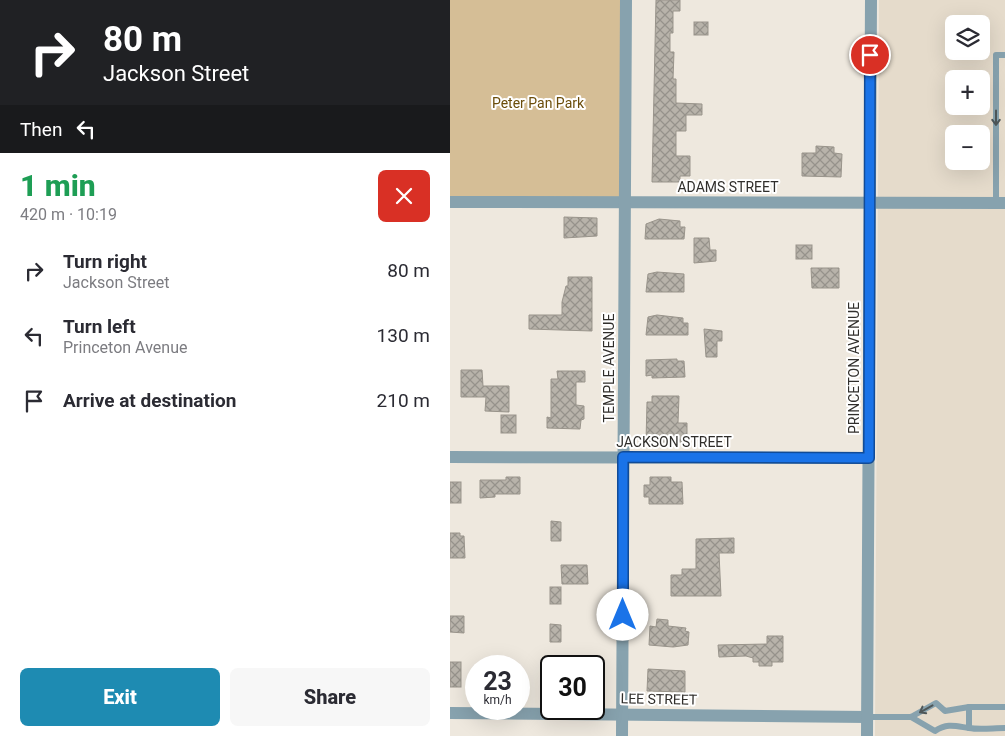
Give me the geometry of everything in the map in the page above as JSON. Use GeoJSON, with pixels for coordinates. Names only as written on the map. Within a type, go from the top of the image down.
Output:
{"type":"FeatureCollection","features":[{"type":"Feature","properties":{"kind":"street","name":"TEMPLE AVENUE"},"geometry":{"type":"LineString","coordinates":[[622,736],[626,0]]}},
{"type":"Feature","properties":{"kind":"street","name":"PRINCETON AVENUE"},"geometry":{"type":"LineString","coordinates":[[867,736],[871,0]]}},
{"type":"Feature","properties":{"kind":"street","name":"ADAMS STREET"},"geometry":{"type":"LineString","coordinates":[[450,202],[1000,203]]}},
{"type":"Feature","properties":{"kind":"street","name":"JACKSON STREET"},"geometry":{"type":"LineString","coordinates":[[450,457],[869,458]]}},
{"type":"Feature","properties":{"kind":"street","name":"LEE STREET"},"geometry":{"type":"LineString","coordinates":[[450,713],[622,713],[868,718]]}},
{"type":"Feature","properties":{"kind":"lane"},"geometry":{"type":"LineString","coordinates":[[1000,203],[996,55],[1005,55]]}},
{"type":"Feature","properties":{"kind":"lane"},"geometry":{"type":"LineString","coordinates":[[911,718],[936,704],[945,711],[969,707],[1005,706]]}},
{"type":"Feature","properties":{"kind":"lane"},"geometry":{"type":"LineString","coordinates":[[969,707],[969,728]]}},
{"type":"Feature","properties":{"kind":"lane"},"geometry":{"type":"LineString","coordinates":[[868,718],[911,718],[935,731],[944,725],[960,725],[969,728],[1005,728]]}},
{"type":"Feature","properties":{"kind":"shaded area"},"geometry":{"type":"Polygon","coordinates":[[[879,0],[1005,0],[1005,736],[875,736],[879,0]]]}},
{"type":"Feature","properties":{"kind":"green space","name":"Peter Pan Park"},"geometry":{"type":"Polygon","coordinates":[[[450,0],[623,0],[629,206],[450,206],[450,0]]]}},
{"type":"Feature","properties":{"kind":"building"},"geometry":{"type":"Polygon","coordinates":[[[656,0],[680,0],[680,11],[673,11],[673,33],[670,33],[670,52],[674,52],[673,79],[676,79],[676,103],[702,104],[702,115],[686,115],[686,131],[676,131],[676,156],[690,156],[690,176],[680,176],[680,182],[652,182],[656,0]]]}},
{"type":"Feature","properties":{"kind":"building"},"geometry":{"type":"Polygon","coordinates":[[[694,22],[708,22],[708,35],[694,35],[694,22]]]}},
{"type":"Feature","properties":{"kind":"building"},"geometry":{"type":"Polygon","coordinates":[[[816,146],[834,147],[834,153],[842,154],[841,177],[802,176],[802,153],[816,153],[816,146]]]}},
{"type":"Feature","properties":{"kind":"building"},"geometry":{"type":"Polygon","coordinates":[[[564,217],[597,218],[597,236],[564,238],[564,217]]]}},
{"type":"Feature","properties":{"kind":"building"},"geometry":{"type":"Polygon","coordinates":[[[659,219],[680,221],[680,227],[685,227],[684,239],[645,239],[646,224],[659,219]]]}},
{"type":"Feature","properties":{"kind":"building"},"geometry":{"type":"Polygon","coordinates":[[[694,238],[709,238],[710,250],[716,250],[716,261],[694,263],[694,238]]]}},
{"type":"Feature","properties":{"kind":"building"},"geometry":{"type":"Polygon","coordinates":[[[796,245],[812,245],[812,259],[796,259],[796,245]]]}},
{"type":"Feature","properties":{"kind":"building"},"geometry":{"type":"Polygon","coordinates":[[[811,268],[839,268],[839,288],[812,288],[811,268]]]}},
{"type":"Feature","properties":{"kind":"building"},"geometry":{"type":"Polygon","coordinates":[[[657,272],[684,274],[684,292],[646,292],[648,274],[657,272]]]}},
{"type":"Feature","properties":{"kind":"building"},"geometry":{"type":"Polygon","coordinates":[[[568,277],[592,277],[592,331],[529,329],[529,315],[562,315],[562,302],[566,286],[568,286],[568,277]]]}},
{"type":"Feature","properties":{"kind":"building"},"geometry":{"type":"Polygon","coordinates":[[[657,315],[683,318],[683,323],[688,323],[688,335],[646,335],[648,317],[657,315]]]}},
{"type":"Feature","properties":{"kind":"building"},"geometry":{"type":"Polygon","coordinates":[[[704,329],[722,331],[722,341],[717,341],[717,357],[706,357],[704,329]]]}},
{"type":"Feature","properties":{"kind":"building"},"geometry":{"type":"Polygon","coordinates":[[[677,359],[677,361],[684,361],[685,377],[652,378],[652,375],[646,376],[646,360],[677,359]]]}},
{"type":"Feature","properties":{"kind":"building"},"geometry":{"type":"Polygon","coordinates":[[[461,370],[482,370],[483,386],[509,386],[509,412],[485,411],[486,397],[461,397],[461,370]]]}},
{"type":"Feature","properties":{"kind":"building"},"geometry":{"type":"Polygon","coordinates":[[[557,371],[585,371],[585,382],[576,382],[576,405],[584,406],[584,419],[581,420],[580,429],[547,428],[547,417],[551,418],[551,379],[558,379],[557,371]]]}},
{"type":"Feature","properties":{"kind":"building"},"geometry":{"type":"Polygon","coordinates":[[[652,396],[679,396],[678,423],[687,423],[687,442],[646,442],[647,402],[652,402],[652,396]]]}},
{"type":"Feature","properties":{"kind":"building"},"geometry":{"type":"Polygon","coordinates":[[[501,415],[516,415],[516,433],[501,433],[501,415]]]}},
{"type":"Feature","properties":{"kind":"building"},"geometry":{"type":"Polygon","coordinates":[[[506,477],[520,477],[520,494],[495,494],[495,497],[480,498],[480,480],[506,480],[506,477]]]}},
{"type":"Feature","properties":{"kind":"building"},"geometry":{"type":"Polygon","coordinates":[[[650,477],[671,477],[671,482],[682,482],[683,504],[649,504],[649,497],[644,497],[644,485],[650,485],[650,477]]]}},
{"type":"Feature","properties":{"kind":"building"},"geometry":{"type":"Polygon","coordinates":[[[450,482],[461,482],[461,503],[450,503],[450,482]]]}},
{"type":"Feature","properties":{"kind":"building"},"geometry":{"type":"Polygon","coordinates":[[[551,521],[561,522],[561,541],[551,541],[551,521]]]}},
{"type":"Feature","properties":{"kind":"building"},"geometry":{"type":"Polygon","coordinates":[[[450,533],[460,533],[460,536],[464,536],[465,558],[450,558],[450,533]]]}},
{"type":"Feature","properties":{"kind":"building"},"geometry":{"type":"Polygon","coordinates":[[[734,538],[734,553],[719,553],[721,596],[671,596],[671,575],[682,575],[682,569],[696,569],[696,539],[734,538]]]}},
{"type":"Feature","properties":{"kind":"building"},"geometry":{"type":"Polygon","coordinates":[[[561,565],[587,565],[588,584],[562,584],[561,565]]]}},
{"type":"Feature","properties":{"kind":"building"},"geometry":{"type":"Polygon","coordinates":[[[550,587],[561,587],[561,604],[550,604],[550,587]]]}},
{"type":"Feature","properties":{"kind":"building"},"geometry":{"type":"Polygon","coordinates":[[[450,616],[464,616],[464,633],[450,632],[450,616]]]}},
{"type":"Feature","properties":{"kind":"building"},"geometry":{"type":"Polygon","coordinates":[[[657,619],[668,620],[668,626],[686,628],[685,631],[689,632],[688,645],[673,647],[649,645],[650,626],[656,627],[657,619]]]}},
{"type":"Feature","properties":{"kind":"building"},"geometry":{"type":"Polygon","coordinates":[[[550,624],[561,625],[561,642],[550,642],[550,624]]]}},
{"type":"Feature","properties":{"kind":"building"},"geometry":{"type":"Polygon","coordinates":[[[767,636],[783,636],[783,662],[772,662],[772,666],[759,666],[759,662],[753,662],[753,658],[746,656],[719,657],[718,645],[767,644],[767,636]]]}},
{"type":"Feature","properties":{"kind":"building"},"geometry":{"type":"Polygon","coordinates":[[[450,662],[461,662],[461,687],[450,687],[450,662]]]}},
{"type":"Feature","properties":{"kind":"building"},"geometry":{"type":"Polygon","coordinates":[[[648,669],[685,671],[685,692],[647,691],[648,669]]]}},
{"type":"Feature","properties":{"kind":"route"},"geometry":{"type":"LineString","coordinates":[[623,615],[623,457],[869,458],[870,55]]}}]}
